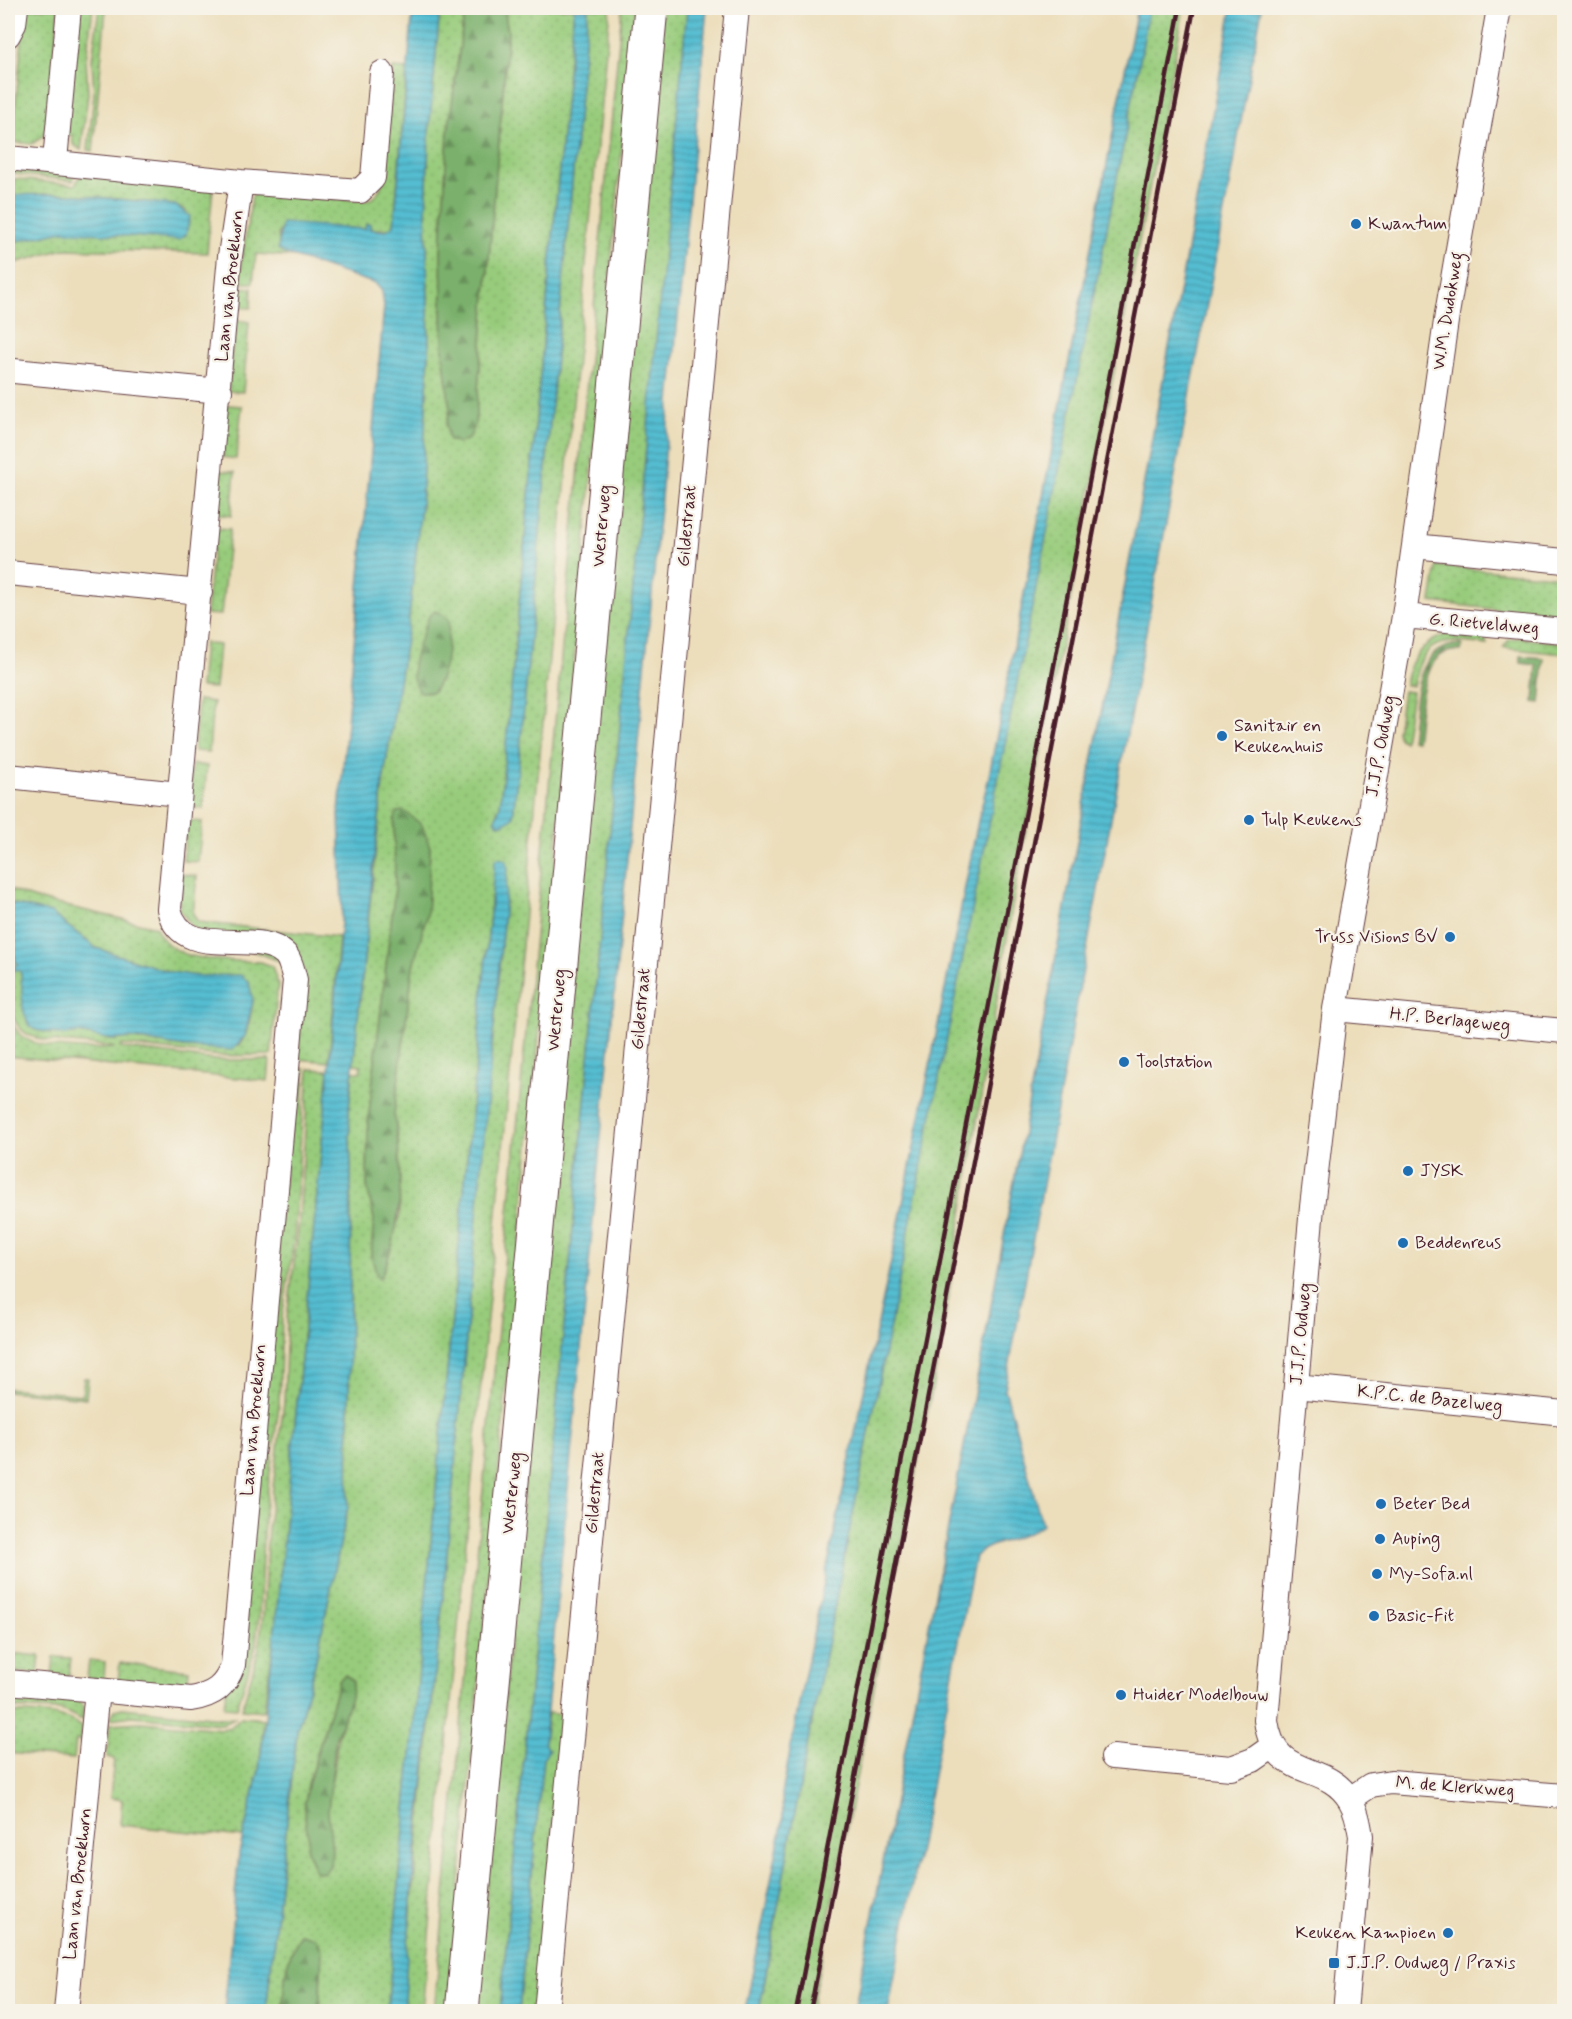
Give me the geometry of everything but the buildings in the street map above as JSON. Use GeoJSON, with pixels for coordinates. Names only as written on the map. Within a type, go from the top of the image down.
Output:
{"type":"FeatureCollection","features":[{"type":"Feature","properties":{"kind":"main road","name":"Westerweg"},"geometry":{"type":"LineString","coordinates":[[462,2012],[651,8]]}},
{"type":"Feature","properties":{"kind":"street"},"geometry":{"type":"LineString","coordinates":[[8,35],[14,24],[16,8]]}},
{"type":"Feature","properties":{"kind":"street"},"geometry":{"type":"LineString","coordinates":[[55,161],[69,8]]}},
{"type":"Feature","properties":{"kind":"street","name":"Gildestraat"},"geometry":{"type":"LineString","coordinates":[[546,2012],[737,8]]}},
{"type":"Feature","properties":{"kind":"street","name":"W.M. Dudokweg"},"geometry":{"type":"LineString","coordinates":[[1404,616],[1447,315],[1499,8]]}},
{"type":"Feature","properties":{"kind":"street"},"geometry":{"type":"LineString","coordinates":[[8,158],[348,191],[365,188],[373,178],[382,73]]}},
{"type":"Feature","properties":{"kind":"street","name":"Laan van Broekhorn"},"geometry":{"type":"LineString","coordinates":[[66,2012],[97,1690],[191,1699],[205,1697],[227,1681],[233,1665],[295,980],[286,955],[272,947],[197,938],[182,933],[172,925],[169,909],[220,391],[230,256],[241,182]]}},
{"type":"Feature","properties":{"kind":"street"},"geometry":{"type":"LineString","coordinates":[[14,371],[220,391]]}},
{"type":"Feature","properties":{"kind":"street"},"geometry":{"type":"LineString","coordinates":[[1414,546],[1564,561]]}},
{"type":"Feature","properties":{"kind":"street"},"geometry":{"type":"LineString","coordinates":[[8,573],[200,592]]}},
{"type":"Feature","properties":{"kind":"street","name":"G. Rietveldweg"},"geometry":{"type":"LineString","coordinates":[[1404,616],[1564,631]]}},
{"type":"Feature","properties":{"kind":"street","name":"J.J.P. Oudweg"},"geometry":{"type":"LineString","coordinates":[[1273,1746],[1266,1720],[1312,1207],[1335,1009],[1404,616]]}},
{"type":"Feature","properties":{"kind":"street"},"geometry":{"type":"LineString","coordinates":[[8,776],[179,794]]}},
{"type":"Feature","properties":{"kind":"street","name":"H.P. Berlageweg"},"geometry":{"type":"LineString","coordinates":[[1335,1009],[1564,1031]]}},
{"type":"Feature","properties":{"kind":"street","name":"K.P.C. de Bazelweg"},"geometry":{"type":"LineString","coordinates":[[1296,1386],[1564,1413]]}},
{"type":"Feature","properties":{"kind":"street"},"geometry":{"type":"LineString","coordinates":[[8,1682],[97,1690]]}},
{"type":"Feature","properties":{"kind":"street"},"geometry":{"type":"LineString","coordinates":[[1113,1757],[1232,1768],[1253,1760],[1273,1746],[1288,1763],[1315,1773],[1335,1785],[1350,1799],[1361,1836],[1345,2012]]}},
{"type":"Feature","properties":{"kind":"street","name":"M. de Klerkweg"},"geometry":{"type":"LineString","coordinates":[[1350,1799],[1371,1785],[1391,1782],[1564,1796]]}},
{"type":"Feature","properties":{"kind":"green space"},"geometry":{"type":"Polygon","coordinates":[[[25,8],[59,8],[48,121],[43,136],[32,144],[12,142],[25,8]]]}},
{"type":"Feature","properties":{"kind":"green space"},"geometry":{"type":"Polygon","coordinates":[[[79,8],[93,8],[86,59],[88,94],[81,150],[73,144],[72,135],[66,135],[79,8]]]}},
{"type":"Feature","properties":{"kind":"green space"},"geometry":{"type":"Polygon","coordinates":[[[99,8],[106,8],[93,151],[88,150],[94,94],[92,60],[99,8]]]}},
{"type":"Feature","properties":{"kind":"green space"},"geometry":{"type":"Polygon","coordinates":[[[440,8],[465,8],[448,133],[441,248],[443,352],[450,410],[446,425],[475,425],[508,32],[504,8],[574,8],[505,755],[500,806],[497,811],[498,823],[504,824],[513,817],[588,8],[610,8],[422,2011],[403,2011],[405,1972],[443,1598],[508,866],[495,860],[387,2011],[319,2011],[321,1973],[301,1935],[288,1962],[283,2011],[266,2012],[297,1731],[315,1664],[348,1507],[351,1168],[349,1108],[353,1072],[360,1072],[361,1065],[353,1064],[383,782],[408,626],[421,506],[429,352],[426,213],[429,132],[440,8]],[[394,819],[395,888],[368,1122],[367,1186],[374,1219],[371,1256],[379,1278],[400,1215],[398,1137],[394,1114],[413,966],[427,914],[430,847],[394,819]],[[345,1675],[339,1680],[308,1784],[304,1810],[308,1836],[307,1850],[315,1871],[338,1736],[353,1680],[345,1675]]]}},
{"type":"Feature","properties":{"kind":"green space"},"geometry":{"type":"Polygon","coordinates":[[[465,8],[504,8],[508,32],[475,425],[469,439],[459,443],[449,440],[446,425],[450,410],[443,352],[441,248],[448,133],[465,8]]]}},
{"type":"Feature","properties":{"kind":"green space"},"geometry":{"type":"Polygon","coordinates":[[[622,8],[635,8],[448,2011],[434,2012],[622,8]]]}},
{"type":"Feature","properties":{"kind":"green space"},"geometry":{"type":"Polygon","coordinates":[[[662,8],[688,8],[665,278],[643,485],[500,2011],[475,2012],[662,8]]]}},
{"type":"Feature","properties":{"kind":"green space"},"geometry":{"type":"Polygon","coordinates":[[[1149,8],[1184,8],[1018,871],[940,1348],[811,2011],[759,2012],[809,1736],[1149,8]]]}},
{"type":"Feature","properties":{"kind":"green space"},"geometry":{"type":"Polygon","coordinates":[[[393,68],[407,69],[394,225],[390,229],[370,229],[370,224],[366,224],[366,229],[278,233],[282,249],[296,257],[256,254],[253,283],[238,283],[252,196],[257,193],[365,201],[375,197],[382,185],[393,68]]]}},
{"type":"Feature","properties":{"kind":"green space"},"geometry":{"type":"Polygon","coordinates":[[[8,168],[75,174],[73,181],[8,173],[8,168]]]}},
{"type":"Feature","properties":{"kind":"green space"},"geometry":{"type":"Polygon","coordinates":[[[81,175],[149,181],[149,185],[213,188],[207,253],[64,249],[8,265],[8,243],[63,231],[95,232],[186,211],[174,205],[68,194],[8,195],[8,178],[75,185],[81,175]]]}},
{"type":"Feature","properties":{"kind":"green space"},"geometry":{"type":"Polygon","coordinates":[[[237,287],[252,288],[251,308],[235,307],[237,287]]]}},
{"type":"Feature","properties":{"kind":"green space"},"geometry":{"type":"Polygon","coordinates":[[[235,320],[249,322],[243,392],[228,391],[235,320]]]}},
{"type":"Feature","properties":{"kind":"green space"},"geometry":{"type":"Polygon","coordinates":[[[227,405],[242,406],[236,459],[222,457],[227,405]]]}},
{"type":"Feature","properties":{"kind":"green space"},"geometry":{"type":"Polygon","coordinates":[[[220,471],[235,472],[231,516],[216,514],[220,471]]]}},
{"type":"Feature","properties":{"kind":"green space"},"geometry":{"type":"Polygon","coordinates":[[[215,528],[230,529],[221,615],[206,614],[215,528]]]}},
{"type":"Feature","properties":{"kind":"green space"},"geometry":{"type":"Polygon","coordinates":[[[1437,566],[1564,577],[1564,617],[1431,602],[1437,566]]]}},
{"type":"Feature","properties":{"kind":"green space"},"geometry":{"type":"Polygon","coordinates":[[[435,611],[444,615],[449,621],[446,658],[438,684],[433,692],[420,692],[413,676],[415,655],[429,616],[435,611]]]}},
{"type":"Feature","properties":{"kind":"green space"},"geometry":{"type":"Polygon","coordinates":[[[1451,633],[1479,635],[1487,645],[1447,642],[1437,645],[1423,658],[1413,686],[1405,685],[1410,666],[1426,645],[1451,633]]]}},
{"type":"Feature","properties":{"kind":"green space"},"geometry":{"type":"Polygon","coordinates":[[[1517,638],[1564,643],[1564,654],[1503,648],[1509,640],[1517,638]]]}},
{"type":"Feature","properties":{"kind":"green space"},"geometry":{"type":"Polygon","coordinates":[[[204,643],[219,645],[215,688],[200,687],[204,643]]]}},
{"type":"Feature","properties":{"kind":"green space"},"geometry":{"type":"Polygon","coordinates":[[[1462,645],[1461,651],[1447,652],[1429,669],[1421,698],[1416,741],[1411,740],[1416,697],[1423,669],[1440,649],[1462,645]]]}},
{"type":"Feature","properties":{"kind":"green space"},"geometry":{"type":"Polygon","coordinates":[[[1521,656],[1544,658],[1540,703],[1534,702],[1537,665],[1521,663],[1521,656]]]}},
{"type":"Feature","properties":{"kind":"green space"},"geometry":{"type":"Polygon","coordinates":[[[1403,691],[1412,692],[1404,741],[1399,738],[1397,732],[1403,691]]]}},
{"type":"Feature","properties":{"kind":"green space"},"geometry":{"type":"Polygon","coordinates":[[[198,700],[213,702],[209,752],[194,751],[198,700]]]}},
{"type":"Feature","properties":{"kind":"green space"},"geometry":{"type":"Polygon","coordinates":[[[192,764],[207,766],[203,809],[188,807],[192,764]]]}},
{"type":"Feature","properties":{"kind":"green space"},"geometry":{"type":"Polygon","coordinates":[[[404,811],[422,825],[430,847],[427,915],[413,966],[394,1114],[400,1176],[398,1217],[389,1257],[381,1277],[378,1278],[371,1256],[374,1219],[367,1186],[368,1122],[395,888],[394,819],[397,812],[404,811]]]}},
{"type":"Feature","properties":{"kind":"green space"},"geometry":{"type":"Polygon","coordinates":[[[187,820],[202,822],[198,862],[183,861],[187,820]]]}},
{"type":"Feature","properties":{"kind":"green space"},"geometry":{"type":"Polygon","coordinates":[[[182,874],[197,876],[193,914],[198,922],[339,937],[329,1062],[298,1059],[304,970],[195,930],[179,909],[182,874]]]}},
{"type":"Feature","properties":{"kind":"green space"},"geometry":{"type":"Polygon","coordinates":[[[8,889],[36,899],[156,927],[163,940],[187,954],[216,960],[261,962],[272,966],[278,985],[271,1055],[219,1056],[122,1045],[120,1048],[215,1060],[270,1060],[268,1081],[8,1056],[8,1013],[18,1032],[31,1041],[54,1047],[115,1048],[55,1042],[27,1034],[13,1016],[10,1005],[7,979],[8,944],[16,957],[36,1030],[63,1035],[79,1033],[113,1040],[130,1038],[152,1043],[240,1045],[248,1029],[253,1001],[240,976],[197,976],[170,972],[96,948],[51,913],[8,903],[8,889]]]}},
{"type":"Feature","properties":{"kind":"green space"},"geometry":{"type":"Polygon","coordinates":[[[297,1067],[305,1069],[294,1242],[282,1317],[279,1406],[264,1518],[259,1616],[255,1648],[237,1708],[224,1707],[297,1067]]]}},
{"type":"Feature","properties":{"kind":"green space"},"geometry":{"type":"Polygon","coordinates":[[[309,1069],[329,1070],[274,1639],[264,1711],[242,1709],[259,1648],[263,1614],[268,1526],[284,1402],[287,1318],[299,1224],[309,1069]]]}},
{"type":"Feature","properties":{"kind":"green space"},"geometry":{"type":"Polygon","coordinates":[[[84,1378],[88,1378],[86,1398],[8,1391],[8,1388],[82,1395],[84,1378]]]}},
{"type":"Feature","properties":{"kind":"green space"},"geometry":{"type":"Polygon","coordinates":[[[8,1653],[40,1656],[38,1674],[8,1671],[8,1653]]]}},
{"type":"Feature","properties":{"kind":"green space"},"geometry":{"type":"Polygon","coordinates":[[[54,1657],[71,1658],[69,1676],[52,1675],[54,1657]]]}},
{"type":"Feature","properties":{"kind":"green space"},"geometry":{"type":"Polygon","coordinates":[[[89,1660],[105,1662],[104,1680],[87,1678],[89,1660]]]}},
{"type":"Feature","properties":{"kind":"green space"},"geometry":{"type":"Polygon","coordinates":[[[120,1663],[189,1670],[187,1688],[118,1681],[120,1663]]]}},
{"type":"Feature","properties":{"kind":"green space"},"geometry":{"type":"Polygon","coordinates":[[[345,1675],[353,1680],[351,1697],[336,1738],[328,1811],[332,1851],[330,1866],[323,1873],[315,1871],[307,1850],[308,1836],[304,1810],[308,1785],[339,1680],[345,1675]]]}},
{"type":"Feature","properties":{"kind":"green space"},"geometry":{"type":"Polygon","coordinates":[[[8,1689],[76,1698],[83,1707],[83,1720],[61,1710],[8,1708],[8,1689]]]}},
{"type":"Feature","properties":{"kind":"green space"},"geometry":{"type":"Polygon","coordinates":[[[122,1708],[222,1718],[236,1717],[222,1724],[132,1716],[110,1719],[115,1710],[122,1708]]]}},
{"type":"Feature","properties":{"kind":"green space"},"geometry":{"type":"Polygon","coordinates":[[[8,1712],[56,1716],[82,1727],[81,1741],[76,1740],[74,1759],[8,1753],[8,1712]]]}},
{"type":"Feature","properties":{"kind":"green space"},"geometry":{"type":"Polygon","coordinates":[[[548,1713],[563,1715],[536,2011],[519,2012],[543,1757],[547,1749],[544,1742],[548,1713]]]}},
{"type":"Feature","properties":{"kind":"green space"},"geometry":{"type":"Polygon","coordinates":[[[241,1717],[264,1719],[259,1770],[243,1837],[120,1825],[122,1800],[110,1798],[114,1759],[107,1757],[110,1724],[141,1722],[222,1729],[231,1727],[241,1717]]]}},
{"type":"Feature","properties":{"kind":"green space"},"geometry":{"type":"Polygon","coordinates":[[[301,1935],[317,1939],[322,1951],[319,2011],[283,2011],[288,1962],[301,1935]]]}},
{"type":"Feature","properties":{"kind":"water"},"geometry":{"type":"Polygon","coordinates":[[[413,8],[440,8],[429,132],[426,213],[429,352],[421,506],[408,626],[383,782],[349,1108],[351,1168],[348,1507],[315,1664],[297,1731],[266,2011],[224,2011],[239,1853],[259,1770],[274,1639],[329,1070],[342,909],[339,812],[384,306],[382,291],[376,284],[283,253],[278,249],[282,223],[365,229],[366,224],[370,224],[370,229],[385,231],[394,225],[413,8]]]}},
{"type":"Feature","properties":{"kind":"water"},"geometry":{"type":"Polygon","coordinates":[[[574,8],[588,8],[521,739],[513,817],[504,824],[498,824],[495,820],[500,806],[505,755],[574,8]]]}},
{"type":"Feature","properties":{"kind":"water"},"geometry":{"type":"Polygon","coordinates":[[[687,8],[707,8],[544,1742],[547,1749],[550,1749],[543,1758],[519,2011],[500,2011],[687,8]]]}},
{"type":"Feature","properties":{"kind":"water"},"geometry":{"type":"Polygon","coordinates":[[[1137,8],[1149,8],[1139,66],[809,1736],[759,2011],[745,2011],[783,1820],[782,1794],[802,1688],[988,781],[1137,8]]]}},
{"type":"Feature","properties":{"kind":"water"},"geometry":{"type":"Polygon","coordinates":[[[1232,8],[1262,8],[1005,1389],[1042,1524],[1026,1534],[991,1546],[975,1556],[888,2011],[854,2011],[984,1343],[1232,8]]]}},
{"type":"Feature","properties":{"kind":"water"},"geometry":{"type":"Polygon","coordinates":[[[68,194],[175,205],[190,216],[186,235],[179,240],[63,231],[8,243],[8,195],[68,194]]]}},
{"type":"Feature","properties":{"kind":"water"},"geometry":{"type":"Polygon","coordinates":[[[499,858],[505,860],[508,866],[443,1598],[413,1877],[403,2011],[387,2011],[495,860],[499,858]]]}},
{"type":"Feature","properties":{"kind":"water"},"geometry":{"type":"Polygon","coordinates":[[[8,903],[51,913],[96,948],[170,972],[197,976],[240,975],[249,982],[253,1001],[245,1036],[233,1050],[185,1047],[130,1038],[113,1040],[79,1033],[63,1035],[36,1030],[29,1026],[23,1009],[21,974],[19,970],[14,970],[14,966],[18,965],[8,944],[8,903]]]}},
{"type":"Feature","properties":{"kind":"railway"},"geometry":{"type":"LineString","coordinates":[[796,2012],[1180,8]]}},
{"type":"Feature","properties":{"kind":"railway"},"geometry":{"type":"LineString","coordinates":[[810,2012],[1194,8]]}},
{"type":"Feature","properties":{"kind":"place","name":"Kwantum"},"geometry":{"type":"Point","coordinates":[1356,224]}},
{"type":"Feature","properties":{"kind":"place","name":"Sanitair en Keukenhuis"},"geometry":{"type":"Point","coordinates":[1222,736]}},
{"type":"Feature","properties":{"kind":"place","name":"Tulp Keukens"},"geometry":{"type":"Point","coordinates":[1249,820]}},
{"type":"Feature","properties":{"kind":"place","name":"Truss Visions BV"},"geometry":{"type":"Point","coordinates":[1450,937]}},
{"type":"Feature","properties":{"kind":"place","name":"Toolstation"},"geometry":{"type":"Point","coordinates":[1124,1062]}},
{"type":"Feature","properties":{"kind":"place","name":"JYSK"},"geometry":{"type":"Point","coordinates":[1408,1171]}},
{"type":"Feature","properties":{"kind":"place","name":"Beddenreus"},"geometry":{"type":"Point","coordinates":[1403,1243]}},
{"type":"Feature","properties":{"kind":"place","name":"Beter Bed"},"geometry":{"type":"Point","coordinates":[1381,1504]}},
{"type":"Feature","properties":{"kind":"place","name":"Auping"},"geometry":{"type":"Point","coordinates":[1380,1539]}},
{"type":"Feature","properties":{"kind":"place","name":"My-Sofa.nl"},"geometry":{"type":"Point","coordinates":[1377,1574]}},
{"type":"Feature","properties":{"kind":"place","name":"Basic-Fit"},"geometry":{"type":"Point","coordinates":[1374,1616]}},
{"type":"Feature","properties":{"kind":"place","name":"Huider Modelbouw"},"geometry":{"type":"Point","coordinates":[1121,1695]}},
{"type":"Feature","properties":{"kind":"place","name":"Keuken Kampioen"},"geometry":{"type":"Point","coordinates":[1448,1933]}},
{"type":"Feature","properties":{"kind":"place","name":"J.J.P. Oudweg / Praxis"},"geometry":{"type":"Point","coordinates":[1334,1963]}}]}
